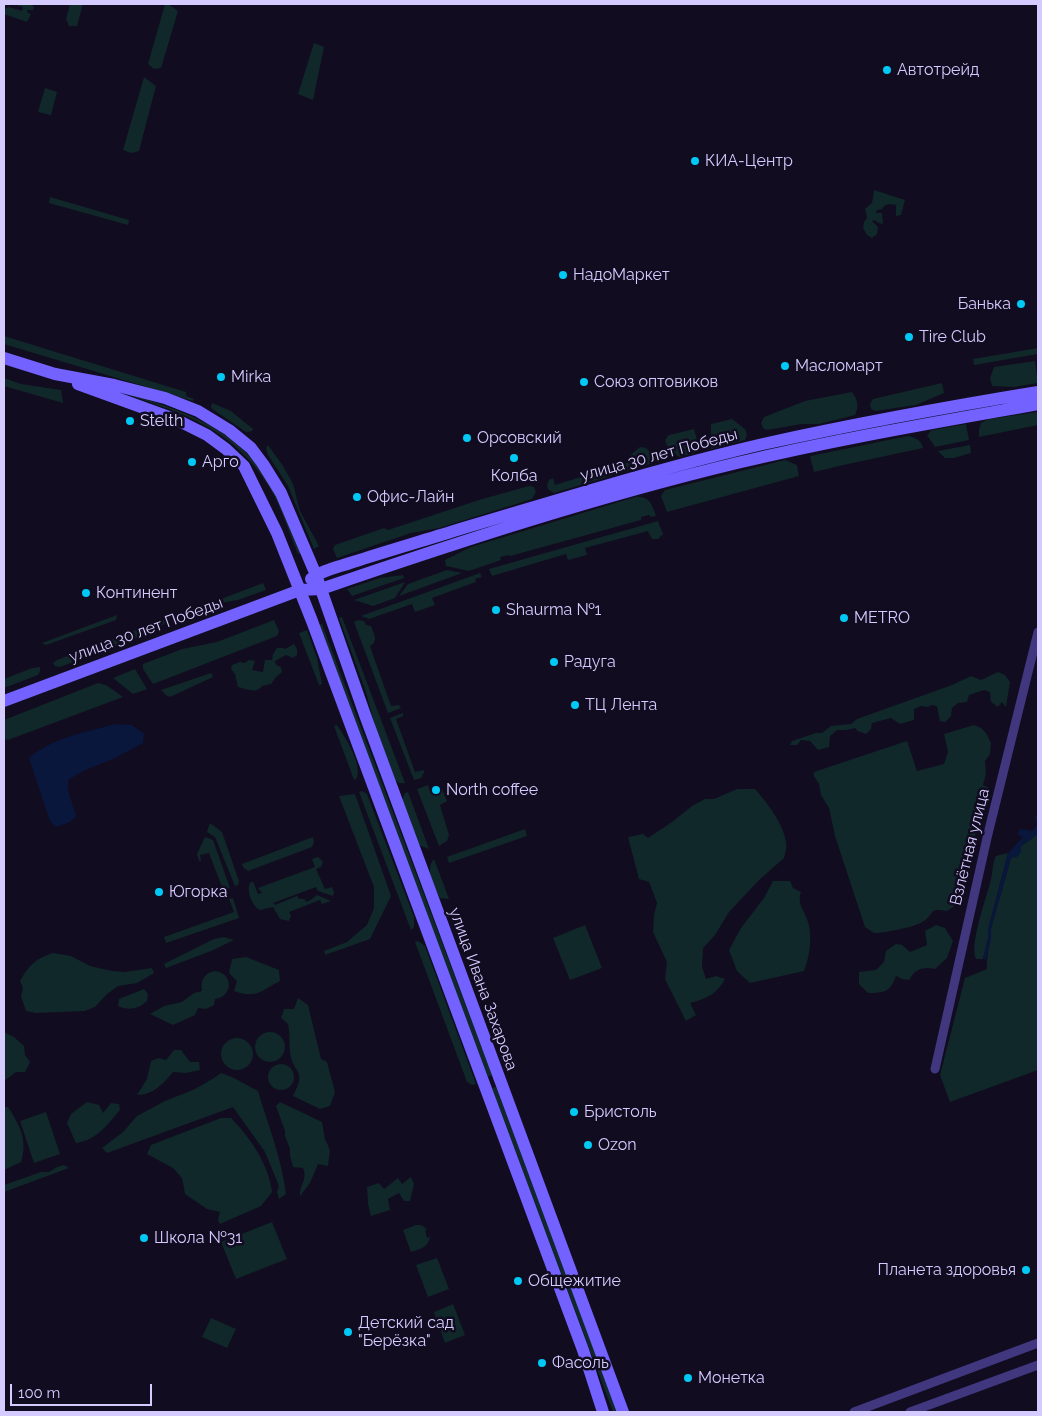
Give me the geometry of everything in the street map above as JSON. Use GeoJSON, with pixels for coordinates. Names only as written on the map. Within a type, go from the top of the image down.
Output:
{"type":"FeatureCollection","features":[{"type":"Feature","properties":{"kind":"main road"},"geometry":{"type":"LineString","coordinates":[[4,358],[56,374]]}},
{"type":"Feature","properties":{"kind":"main road","name":"улица Ивана Захарова"},"geometry":{"type":"LineString","coordinates":[[56,374],[114,385],[165,398],[198,411],[229,430],[251,448],[277,486],[316,575],[365,715],[624,1412]]}},
{"type":"Feature","properties":{"kind":"main road","name":"улица Ивана Захарова"},"geometry":{"type":"LineString","coordinates":[[56,374],[104,394],[177,420],[207,435],[244,466],[278,533],[300,590],[584,1350],[604,1412]]}},
{"type":"Feature","properties":{"kind":"main road","name":"улица 30 лет Победы"},"geometry":{"type":"LineString","coordinates":[[300,590],[316,575],[416,541],[557,499],[706,458],[762,444],[868,422],[1038,392]]}},
{"type":"Feature","properties":{"kind":"main road","name":"улица 30 лет Победы"},"geometry":{"type":"LineString","coordinates":[[4,701],[300,590],[321,589],[461,542],[652,485],[809,446],[975,414],[1038,404]]}},
{"type":"Feature","properties":{"kind":"street","name":"Взлётная улица"},"geometry":{"type":"LineString","coordinates":[[935,1069],[986,838],[1038,632]]}},
{"type":"Feature","properties":{"kind":"street"},"geometry":{"type":"LineString","coordinates":[[854,1412],[1038,1343]]}},
{"type":"Feature","properties":{"kind":"street"},"geometry":{"type":"LineString","coordinates":[[910,1412],[1038,1365]]}},
{"type":"Feature","properties":{"kind":"green space"},"geometry":{"type":"Polygon","coordinates":[[[13,4],[31,4],[34,7],[33,10],[27,10],[31,14],[27,22],[4,14],[4,9],[9,7],[22,11],[23,7],[13,4]]]}},
{"type":"Feature","properties":{"kind":"green space"},"geometry":{"type":"Polygon","coordinates":[[[70,4],[83,4],[77,26],[69,26],[66,19],[70,4]]]}},
{"type":"Feature","properties":{"kind":"green space"},"geometry":{"type":"Polygon","coordinates":[[[165,4],[178,11],[161,68],[154,69],[148,64],[165,4]]]}},
{"type":"Feature","properties":{"kind":"green space"},"geometry":{"type":"Polygon","coordinates":[[[314,43],[324,47],[313,100],[298,94],[314,43]]]}},
{"type":"Feature","properties":{"kind":"green space"},"geometry":{"type":"Polygon","coordinates":[[[144,77],[156,86],[139,151],[131,153],[123,150],[144,77]]]}},
{"type":"Feature","properties":{"kind":"green space"},"geometry":{"type":"Polygon","coordinates":[[[45,88],[57,92],[51,115],[38,112],[45,88]]]}},
{"type":"Feature","properties":{"kind":"green space"},"geometry":{"type":"Polygon","coordinates":[[[874,190],[905,200],[901,215],[896,216],[896,205],[888,204],[882,209],[877,210],[876,213],[882,213],[883,224],[872,221],[878,227],[877,234],[872,238],[867,235],[863,228],[867,218],[865,209],[872,203],[874,190]]]}},
{"type":"Feature","properties":{"kind":"green space"},"geometry":{"type":"Polygon","coordinates":[[[50,197],[129,220],[128,225],[49,203],[50,197]]]}},
{"type":"Feature","properties":{"kind":"green space"},"geometry":{"type":"Polygon","coordinates":[[[4,336],[186,392],[186,396],[194,399],[193,401],[4,344],[4,336]]]}},
{"type":"Feature","properties":{"kind":"green space"},"geometry":{"type":"Polygon","coordinates":[[[1038,348],[1038,354],[974,365],[973,359],[1038,348]]]}},
{"type":"Feature","properties":{"kind":"green space"},"geometry":{"type":"Polygon","coordinates":[[[1035,361],[1038,383],[1014,387],[992,386],[990,378],[994,367],[1035,361]]]}},
{"type":"Feature","properties":{"kind":"green space"},"geometry":{"type":"Polygon","coordinates":[[[4,378],[21,384],[61,390],[63,403],[4,386],[4,378]]]}},
{"type":"Feature","properties":{"kind":"green space"},"geometry":{"type":"Polygon","coordinates":[[[942,383],[944,393],[916,405],[875,411],[871,409],[870,404],[873,399],[942,383]]]}},
{"type":"Feature","properties":{"kind":"green space"},"geometry":{"type":"Polygon","coordinates":[[[113,390],[182,412],[223,434],[241,448],[257,465],[272,486],[301,553],[298,554],[282,512],[270,488],[239,449],[221,435],[181,414],[113,390]]]}},
{"type":"Feature","properties":{"kind":"green space"},"geometry":{"type":"Polygon","coordinates":[[[852,392],[857,403],[855,415],[819,424],[802,424],[767,430],[763,428],[761,423],[764,417],[805,401],[852,392]]]}},
{"type":"Feature","properties":{"kind":"green space"},"geometry":{"type":"Polygon","coordinates":[[[212,403],[231,411],[253,429],[252,431],[246,432],[211,408],[212,403]]]}},
{"type":"Feature","properties":{"kind":"green space"},"geometry":{"type":"Polygon","coordinates":[[[1038,412],[1038,425],[979,437],[981,423],[989,419],[1038,412]]]}},
{"type":"Feature","properties":{"kind":"green space"},"geometry":{"type":"Polygon","coordinates":[[[732,419],[745,429],[747,435],[745,440],[711,449],[711,424],[732,419]]]}},
{"type":"Feature","properties":{"kind":"green space"},"geometry":{"type":"Polygon","coordinates":[[[966,424],[969,440],[935,447],[927,435],[932,430],[966,424]]]}},
{"type":"Feature","properties":{"kind":"green space"},"geometry":{"type":"Polygon","coordinates":[[[694,429],[698,444],[695,453],[679,457],[668,448],[665,440],[669,435],[694,429]]]}},
{"type":"Feature","properties":{"kind":"green space"},"geometry":{"type":"Polygon","coordinates":[[[908,436],[918,440],[923,448],[814,472],[810,456],[908,436]]]}},
{"type":"Feature","properties":{"kind":"green space"},"geometry":{"type":"Polygon","coordinates":[[[268,445],[293,484],[300,511],[319,546],[314,549],[288,486],[268,455],[266,448],[268,445]]]}},
{"type":"Feature","properties":{"kind":"green space"},"geometry":{"type":"Polygon","coordinates":[[[970,445],[971,453],[954,458],[945,458],[938,451],[970,445]]]}},
{"type":"Feature","properties":{"kind":"green space"},"geometry":{"type":"Polygon","coordinates":[[[640,447],[646,448],[651,453],[650,464],[554,493],[548,489],[549,480],[553,478],[555,485],[629,462],[628,457],[640,447]]]}},
{"type":"Feature","properties":{"kind":"green space"},"geometry":{"type":"Polygon","coordinates":[[[785,460],[797,465],[799,476],[667,512],[661,496],[665,490],[785,460]]]}},
{"type":"Feature","properties":{"kind":"green space"},"geometry":{"type":"Polygon","coordinates":[[[529,486],[534,487],[536,492],[532,499],[439,528],[411,533],[337,558],[333,549],[335,545],[384,528],[388,530],[479,500],[529,486]]]}},
{"type":"Feature","properties":{"kind":"green space"},"geometry":{"type":"Polygon","coordinates":[[[635,497],[647,499],[656,516],[641,517],[641,520],[510,556],[500,557],[501,560],[469,571],[446,566],[445,560],[471,547],[635,497]]]}},
{"type":"Feature","properties":{"kind":"green space"},"geometry":{"type":"Polygon","coordinates":[[[658,521],[663,534],[658,539],[652,539],[648,531],[585,548],[587,555],[568,560],[566,554],[492,576],[489,569],[658,521]]]}},
{"type":"Feature","properties":{"kind":"green space"},"geometry":{"type":"Polygon","coordinates":[[[447,570],[462,573],[399,596],[408,584],[447,570]]]}},
{"type":"Feature","properties":{"kind":"green space"},"geometry":{"type":"Polygon","coordinates":[[[480,573],[482,577],[475,579],[476,582],[432,598],[435,605],[415,612],[412,604],[369,619],[361,616],[480,573]]]}},
{"type":"Feature","properties":{"kind":"green space"},"geometry":{"type":"Polygon","coordinates":[[[403,575],[404,578],[352,596],[347,589],[380,578],[403,575]]]}},
{"type":"Feature","properties":{"kind":"green space"},"geometry":{"type":"Polygon","coordinates":[[[405,582],[395,598],[373,606],[354,600],[405,582]]]}},
{"type":"Feature","properties":{"kind":"green space"},"geometry":{"type":"Polygon","coordinates":[[[263,583],[266,590],[238,600],[214,604],[216,601],[263,583]]]}},
{"type":"Feature","properties":{"kind":"green space"},"geometry":{"type":"Polygon","coordinates":[[[117,615],[116,620],[46,645],[42,643],[117,615]]]}},
{"type":"Feature","properties":{"kind":"green space"},"geometry":{"type":"Polygon","coordinates":[[[342,617],[405,783],[399,783],[395,780],[376,730],[366,692],[339,618],[342,617]]]}},
{"type":"Feature","properties":{"kind":"green space"},"geometry":{"type":"Polygon","coordinates":[[[168,618],[170,621],[139,637],[60,667],[55,666],[53,663],[57,660],[168,618]]]}},
{"type":"Feature","properties":{"kind":"green space"},"geometry":{"type":"Polygon","coordinates":[[[274,620],[279,631],[277,636],[153,684],[143,669],[143,664],[182,649],[217,642],[274,620]]]}},
{"type":"Feature","properties":{"kind":"green space"},"geometry":{"type":"Polygon","coordinates":[[[357,620],[364,621],[366,625],[371,626],[375,640],[370,646],[391,706],[399,705],[401,708],[388,713],[354,622],[357,620]]]}},
{"type":"Feature","properties":{"kind":"green space"},"geometry":{"type":"Polygon","coordinates":[[[322,624],[492,1075],[488,1077],[318,625],[322,624]]]}},
{"type":"Feature","properties":{"kind":"green space"},"geometry":{"type":"Polygon","coordinates":[[[307,630],[317,658],[322,684],[319,685],[299,633],[307,630]]]}},
{"type":"Feature","properties":{"kind":"green space"},"geometry":{"type":"Polygon","coordinates":[[[294,644],[297,649],[297,655],[293,658],[286,655],[275,661],[276,665],[281,667],[282,672],[271,684],[262,686],[257,690],[238,687],[235,674],[231,669],[232,665],[240,662],[245,663],[249,660],[255,661],[252,670],[263,672],[265,660],[272,660],[277,648],[285,649],[294,644]]]}},
{"type":"Feature","properties":{"kind":"green space"},"geometry":{"type":"Polygon","coordinates":[[[40,667],[38,675],[4,688],[4,679],[32,668],[40,667]]]}},
{"type":"Feature","properties":{"kind":"green space"},"geometry":{"type":"Polygon","coordinates":[[[135,669],[147,689],[133,694],[113,678],[135,669]]]}},
{"type":"Feature","properties":{"kind":"green space"},"geometry":{"type":"Polygon","coordinates":[[[998,672],[1005,675],[1010,682],[1006,707],[1002,702],[998,707],[991,702],[990,692],[984,690],[969,695],[967,702],[958,703],[952,708],[951,716],[945,722],[940,721],[937,706],[921,706],[914,709],[914,720],[900,724],[891,718],[872,723],[871,729],[866,734],[855,728],[837,730],[830,736],[829,747],[818,750],[810,741],[801,740],[797,745],[790,745],[792,741],[816,733],[822,733],[831,726],[851,724],[857,719],[952,685],[971,676],[981,680],[998,672]]]}},
{"type":"Feature","properties":{"kind":"green space"},"geometry":{"type":"Polygon","coordinates":[[[211,673],[213,677],[170,697],[161,690],[211,673]]]}},
{"type":"Feature","properties":{"kind":"green space"},"geometry":{"type":"Polygon","coordinates":[[[98,683],[106,685],[123,697],[8,740],[4,739],[4,720],[98,683]]]}},
{"type":"Feature","properties":{"kind":"green space"},"geometry":{"type":"Polygon","coordinates":[[[403,713],[403,716],[396,719],[415,772],[424,770],[421,778],[414,780],[390,718],[403,713]]]}},
{"type":"Feature","properties":{"kind":"green space"},"geometry":{"type":"Polygon","coordinates":[[[337,725],[355,758],[358,772],[357,778],[354,780],[334,726],[337,725]]]}},
{"type":"Feature","properties":{"kind":"green space"},"geometry":{"type":"Polygon","coordinates":[[[974,725],[986,733],[991,743],[990,754],[985,761],[986,774],[983,785],[989,788],[974,840],[964,893],[958,896],[959,903],[947,911],[932,912],[928,918],[920,923],[900,929],[874,933],[865,927],[835,836],[829,808],[821,795],[814,772],[907,741],[917,771],[944,764],[948,752],[944,734],[974,725]]]}},
{"type":"Feature","properties":{"kind":"green space"},"geometry":{"type":"Polygon","coordinates":[[[428,785],[431,794],[442,789],[447,801],[440,805],[449,835],[447,841],[439,846],[417,789],[428,785]]]}},
{"type":"Feature","properties":{"kind":"green space"},"geometry":{"type":"Polygon","coordinates":[[[737,789],[755,789],[774,814],[785,836],[784,858],[759,880],[729,912],[715,935],[703,948],[702,967],[706,979],[716,976],[725,979],[718,989],[710,995],[690,1003],[696,1015],[686,1021],[665,979],[667,962],[653,932],[657,903],[649,882],[639,879],[628,837],[643,834],[648,838],[692,806],[705,799],[714,799],[737,789]]]}},
{"type":"Feature","properties":{"kind":"green space"},"geometry":{"type":"Polygon","coordinates":[[[362,791],[367,794],[414,917],[414,927],[411,930],[359,792],[362,791]]]}},
{"type":"Feature","properties":{"kind":"green space"},"geometry":{"type":"Polygon","coordinates":[[[408,792],[429,849],[419,845],[402,800],[405,793],[408,792]]]}},
{"type":"Feature","properties":{"kind":"green space"},"geometry":{"type":"Polygon","coordinates":[[[355,794],[391,896],[370,939],[325,955],[324,951],[347,942],[367,925],[374,908],[374,887],[339,796],[355,794]]]}},
{"type":"Feature","properties":{"kind":"green space"},"geometry":{"type":"Polygon","coordinates":[[[210,823],[222,832],[239,881],[238,885],[235,886],[215,837],[207,832],[210,823]]]}},
{"type":"Feature","properties":{"kind":"green space"},"geometry":{"type":"Polygon","coordinates":[[[525,829],[527,836],[449,863],[447,857],[525,829]]]}},
{"type":"Feature","properties":{"kind":"green space"},"geometry":{"type":"Polygon","coordinates":[[[1038,834],[1038,1070],[950,1102],[940,1075],[965,978],[987,969],[991,928],[1011,858],[1021,846],[1038,834]]]}},
{"type":"Feature","properties":{"kind":"green space"},"geometry":{"type":"Polygon","coordinates":[[[205,837],[213,840],[230,888],[213,894],[209,886],[211,885],[213,890],[222,887],[209,853],[200,855],[201,861],[199,861],[197,854],[205,837]]]}},
{"type":"Feature","properties":{"kind":"green space"},"geometry":{"type":"Polygon","coordinates":[[[313,837],[312,847],[248,871],[243,867],[242,864],[313,837]]]}},
{"type":"Feature","properties":{"kind":"green space"},"geometry":{"type":"Polygon","coordinates":[[[1008,853],[988,930],[983,959],[976,959],[974,952],[979,920],[994,862],[996,856],[1008,853]]]}},
{"type":"Feature","properties":{"kind":"green space"},"geometry":{"type":"Polygon","coordinates":[[[318,857],[323,862],[321,867],[316,869],[325,889],[332,887],[333,896],[318,891],[316,887],[273,903],[275,905],[297,896],[299,899],[305,899],[306,902],[317,895],[331,901],[322,904],[320,900],[289,912],[291,916],[289,921],[280,919],[273,907],[260,910],[252,902],[249,894],[250,883],[253,881],[258,894],[262,893],[258,888],[315,867],[312,859],[318,857]]]}},
{"type":"Feature","properties":{"kind":"green space"},"geometry":{"type":"Polygon","coordinates":[[[434,859],[449,899],[440,898],[433,883],[430,868],[434,859]]]}},
{"type":"Feature","properties":{"kind":"green space"},"geometry":{"type":"Polygon","coordinates":[[[773,881],[790,881],[793,888],[801,892],[800,903],[810,931],[808,959],[804,971],[750,983],[737,971],[729,950],[741,928],[764,898],[773,881]]]}},
{"type":"Feature","properties":{"kind":"green space"},"geometry":{"type":"Polygon","coordinates":[[[233,898],[239,918],[166,943],[164,937],[234,912],[229,899],[233,898]]]}},
{"type":"Feature","properties":{"kind":"green space"},"geometry":{"type":"Polygon","coordinates":[[[585,925],[602,968],[570,980],[553,938],[585,925]]]}},
{"type":"Feature","properties":{"kind":"green space"},"geometry":{"type":"Polygon","coordinates":[[[936,925],[945,928],[953,941],[947,958],[935,969],[920,969],[909,980],[896,976],[889,988],[879,993],[868,993],[859,984],[859,972],[876,970],[884,962],[886,951],[896,944],[902,945],[910,952],[927,945],[925,931],[936,925]]]}},
{"type":"Feature","properties":{"kind":"green space"},"geometry":{"type":"Polygon","coordinates":[[[224,937],[234,940],[166,968],[164,964],[214,939],[224,937]]]}},
{"type":"Feature","properties":{"kind":"green space"},"geometry":{"type":"Polygon","coordinates":[[[418,941],[425,946],[476,1084],[472,1085],[467,1082],[415,942],[418,941]]]}},
{"type":"Feature","properties":{"kind":"green space"},"geometry":{"type":"Polygon","coordinates":[[[53,953],[71,956],[90,966],[112,971],[125,972],[152,968],[154,973],[137,983],[118,986],[107,994],[95,1007],[85,1011],[36,1013],[26,1011],[21,996],[23,988],[20,981],[34,963],[53,953]]]}},
{"type":"Feature","properties":{"kind":"green space"},"geometry":{"type":"Polygon","coordinates":[[[246,957],[279,970],[280,981],[258,993],[248,994],[234,991],[237,981],[229,973],[232,959],[246,957]]]}},
{"type":"Feature","properties":{"kind":"green space"},"geometry":{"type":"Polygon","coordinates":[[[215,971],[225,976],[229,985],[226,994],[215,999],[214,1005],[206,1009],[198,1008],[195,1015],[173,1025],[150,1014],[164,1006],[182,1002],[194,993],[202,991],[204,978],[215,971]]]}},
{"type":"Feature","properties":{"kind":"green space"},"geometry":{"type":"Polygon","coordinates":[[[144,989],[148,994],[147,1001],[144,1004],[130,1009],[118,1006],[119,999],[144,989]]]}},
{"type":"Feature","properties":{"kind":"green space"},"geometry":{"type":"Polygon","coordinates":[[[298,998],[308,1005],[321,1059],[327,1062],[335,1092],[330,1106],[320,1109],[293,1096],[299,1076],[291,1059],[288,1024],[281,1018],[284,1009],[294,1009],[298,998]]]}},
{"type":"Feature","properties":{"kind":"green space"},"geometry":{"type":"Polygon","coordinates":[[[4,1032],[14,1037],[24,1046],[25,1055],[30,1062],[25,1072],[16,1072],[4,1081],[4,1032]]]}},
{"type":"Feature","properties":{"kind":"green space"},"geometry":{"type":"Polygon","coordinates":[[[270,1032],[281,1036],[285,1047],[281,1058],[270,1062],[259,1058],[255,1047],[259,1036],[270,1032]]]}},
{"type":"Feature","properties":{"kind":"green space"},"geometry":{"type":"Polygon","coordinates":[[[237,1038],[248,1043],[253,1054],[248,1065],[237,1070],[226,1065],[221,1054],[226,1043],[237,1038]]]}},
{"type":"Feature","properties":{"kind":"green space"},"geometry":{"type":"Polygon","coordinates":[[[174,1050],[181,1050],[190,1062],[199,1062],[200,1070],[186,1073],[173,1072],[153,1091],[137,1095],[147,1079],[151,1061],[159,1058],[166,1060],[174,1050]]]}},
{"type":"Feature","properties":{"kind":"green space"},"geometry":{"type":"Polygon","coordinates":[[[281,1064],[290,1068],[294,1077],[290,1086],[281,1090],[272,1086],[268,1077],[272,1068],[281,1064]]]}},
{"type":"Feature","properties":{"kind":"green space"},"geometry":{"type":"Polygon","coordinates":[[[221,1073],[258,1091],[284,1181],[286,1194],[279,1199],[277,1192],[279,1186],[265,1152],[233,1107],[107,1153],[102,1148],[123,1132],[137,1116],[165,1101],[195,1089],[221,1073]]]}},
{"type":"Feature","properties":{"kind":"green space"},"geometry":{"type":"Polygon","coordinates":[[[496,1087],[617,1412],[613,1412],[492,1088],[496,1087]]]}},
{"type":"Feature","properties":{"kind":"green space"},"geometry":{"type":"Polygon","coordinates":[[[87,1102],[99,1105],[103,1113],[111,1103],[119,1104],[120,1110],[96,1135],[76,1143],[67,1123],[71,1114],[87,1102]]]}},
{"type":"Feature","properties":{"kind":"green space"},"geometry":{"type":"Polygon","coordinates":[[[280,1102],[322,1122],[325,1139],[330,1150],[328,1166],[318,1164],[310,1183],[300,1196],[304,1172],[303,1168],[293,1167],[285,1131],[276,1106],[280,1102]]]}},
{"type":"Feature","properties":{"kind":"green space"},"geometry":{"type":"Polygon","coordinates":[[[4,1107],[8,1107],[16,1120],[22,1133],[24,1147],[21,1162],[4,1170],[4,1107]]]}},
{"type":"Feature","properties":{"kind":"green space"},"geometry":{"type":"Polygon","coordinates":[[[46,1112],[60,1154],[34,1163],[20,1121],[46,1112]]]}},
{"type":"Feature","properties":{"kind":"green space"},"geometry":{"type":"Polygon","coordinates":[[[221,1118],[231,1118],[252,1143],[263,1162],[272,1192],[261,1206],[220,1224],[218,1220],[220,1212],[207,1209],[185,1194],[182,1178],[173,1168],[147,1154],[151,1145],[221,1118]]]}},
{"type":"Feature","properties":{"kind":"green space"},"geometry":{"type":"Polygon","coordinates":[[[64,1165],[69,1168],[4,1192],[4,1185],[41,1172],[49,1172],[64,1165]]]}},
{"type":"Feature","properties":{"kind":"green space"},"geometry":{"type":"Polygon","coordinates":[[[411,1177],[414,1184],[410,1201],[404,1201],[399,1193],[388,1199],[390,1210],[371,1216],[367,1187],[379,1183],[384,1189],[398,1178],[402,1184],[411,1177]]]}},
{"type":"Feature","properties":{"kind":"green space"},"geometry":{"type":"Polygon","coordinates":[[[272,1222],[287,1259],[236,1279],[221,1242],[272,1222]]]}},
{"type":"Feature","properties":{"kind":"green space"},"geometry":{"type":"Polygon","coordinates":[[[421,1225],[427,1229],[425,1230],[427,1238],[430,1237],[425,1246],[411,1252],[403,1230],[421,1225]]]}},
{"type":"Feature","properties":{"kind":"green space"},"geometry":{"type":"Polygon","coordinates":[[[437,1258],[449,1289],[428,1297],[416,1265],[437,1258]]]}},
{"type":"Feature","properties":{"kind":"green space"},"geometry":{"type":"Polygon","coordinates":[[[453,1304],[465,1335],[445,1343],[434,1312],[453,1304]]]}},
{"type":"Feature","properties":{"kind":"green space"},"geometry":{"type":"Polygon","coordinates":[[[211,1318],[236,1329],[227,1348],[202,1337],[211,1318]]]}},
{"type":"Feature","properties":{"kind":"water"},"geometry":{"type":"Polygon","coordinates":[[[115,724],[132,725],[144,734],[143,743],[68,780],[68,790],[76,816],[70,822],[56,827],[50,821],[29,758],[48,745],[81,733],[115,724]]]}},
{"type":"Feature","properties":{"kind":"water"},"geometry":{"type":"Polygon","coordinates":[[[1038,816],[1038,834],[1021,846],[1021,852],[1017,857],[1011,858],[991,928],[991,938],[986,959],[983,959],[988,930],[1008,853],[1023,837],[1017,834],[1020,829],[1033,831],[1037,825],[1035,817],[1038,816]]]}},
{"type":"Feature","properties":{"kind":"place","name":"Автотрейд"},"geometry":{"type":"Point","coordinates":[887,70]}},
{"type":"Feature","properties":{"kind":"place","name":"КИА-Центр"},"geometry":{"type":"Point","coordinates":[695,161]}},
{"type":"Feature","properties":{"kind":"place","name":"НадоМаркет"},"geometry":{"type":"Point","coordinates":[563,275]}},
{"type":"Feature","properties":{"kind":"place","name":"Банька"},"geometry":{"type":"Point","coordinates":[1021,304]}},
{"type":"Feature","properties":{"kind":"place","name":"Tire Club"},"geometry":{"type":"Point","coordinates":[909,337]}},
{"type":"Feature","properties":{"kind":"place","name":"Масломарт"},"geometry":{"type":"Point","coordinates":[785,366]}},
{"type":"Feature","properties":{"kind":"place","name":"Mirka"},"geometry":{"type":"Point","coordinates":[221,377]}},
{"type":"Feature","properties":{"kind":"place","name":"Союз оптовиков"},"geometry":{"type":"Point","coordinates":[584,382]}},
{"type":"Feature","properties":{"kind":"place","name":"Stelth"},"geometry":{"type":"Point","coordinates":[130,421]}},
{"type":"Feature","properties":{"kind":"place","name":"Орсовский"},"geometry":{"type":"Point","coordinates":[467,438]}},
{"type":"Feature","properties":{"kind":"place","name":"Колба"},"geometry":{"type":"Point","coordinates":[514,458]}},
{"type":"Feature","properties":{"kind":"place","name":"Арго"},"geometry":{"type":"Point","coordinates":[192,462]}},
{"type":"Feature","properties":{"kind":"place","name":"Офис-Лайн"},"geometry":{"type":"Point","coordinates":[357,497]}},
{"type":"Feature","properties":{"kind":"place","name":"Континент"},"geometry":{"type":"Point","coordinates":[86,593]}},
{"type":"Feature","properties":{"kind":"place","name":"Shaurma №1"},"geometry":{"type":"Point","coordinates":[496,610]}},
{"type":"Feature","properties":{"kind":"place","name":"METRO"},"geometry":{"type":"Point","coordinates":[844,618]}},
{"type":"Feature","properties":{"kind":"place","name":"Радуга"},"geometry":{"type":"Point","coordinates":[554,662]}},
{"type":"Feature","properties":{"kind":"place","name":"ТЦ Лента"},"geometry":{"type":"Point","coordinates":[575,705]}},
{"type":"Feature","properties":{"kind":"place","name":"North coffee"},"geometry":{"type":"Point","coordinates":[436,790]}},
{"type":"Feature","properties":{"kind":"place","name":"Югорка"},"geometry":{"type":"Point","coordinates":[159,892]}},
{"type":"Feature","properties":{"kind":"place","name":"Бристоль"},"geometry":{"type":"Point","coordinates":[574,1112]}},
{"type":"Feature","properties":{"kind":"place","name":"Ozon"},"geometry":{"type":"Point","coordinates":[588,1145]}},
{"type":"Feature","properties":{"kind":"place","name":"Школа №31"},"geometry":{"type":"Point","coordinates":[144,1238]}},
{"type":"Feature","properties":{"kind":"place","name":"Планета здоровья"},"geometry":{"type":"Point","coordinates":[1026,1270]}},
{"type":"Feature","properties":{"kind":"place","name":"Общежитие"},"geometry":{"type":"Point","coordinates":[518,1281]}},
{"type":"Feature","properties":{"kind":"place","name":"Детский сад \"Берёзка\""},"geometry":{"type":"Point","coordinates":[348,1332]}},
{"type":"Feature","properties":{"kind":"place","name":"Фасоль"},"geometry":{"type":"Point","coordinates":[542,1363]}},
{"type":"Feature","properties":{"kind":"place","name":"Монетка"},"geometry":{"type":"Point","coordinates":[688,1378]}}]}
